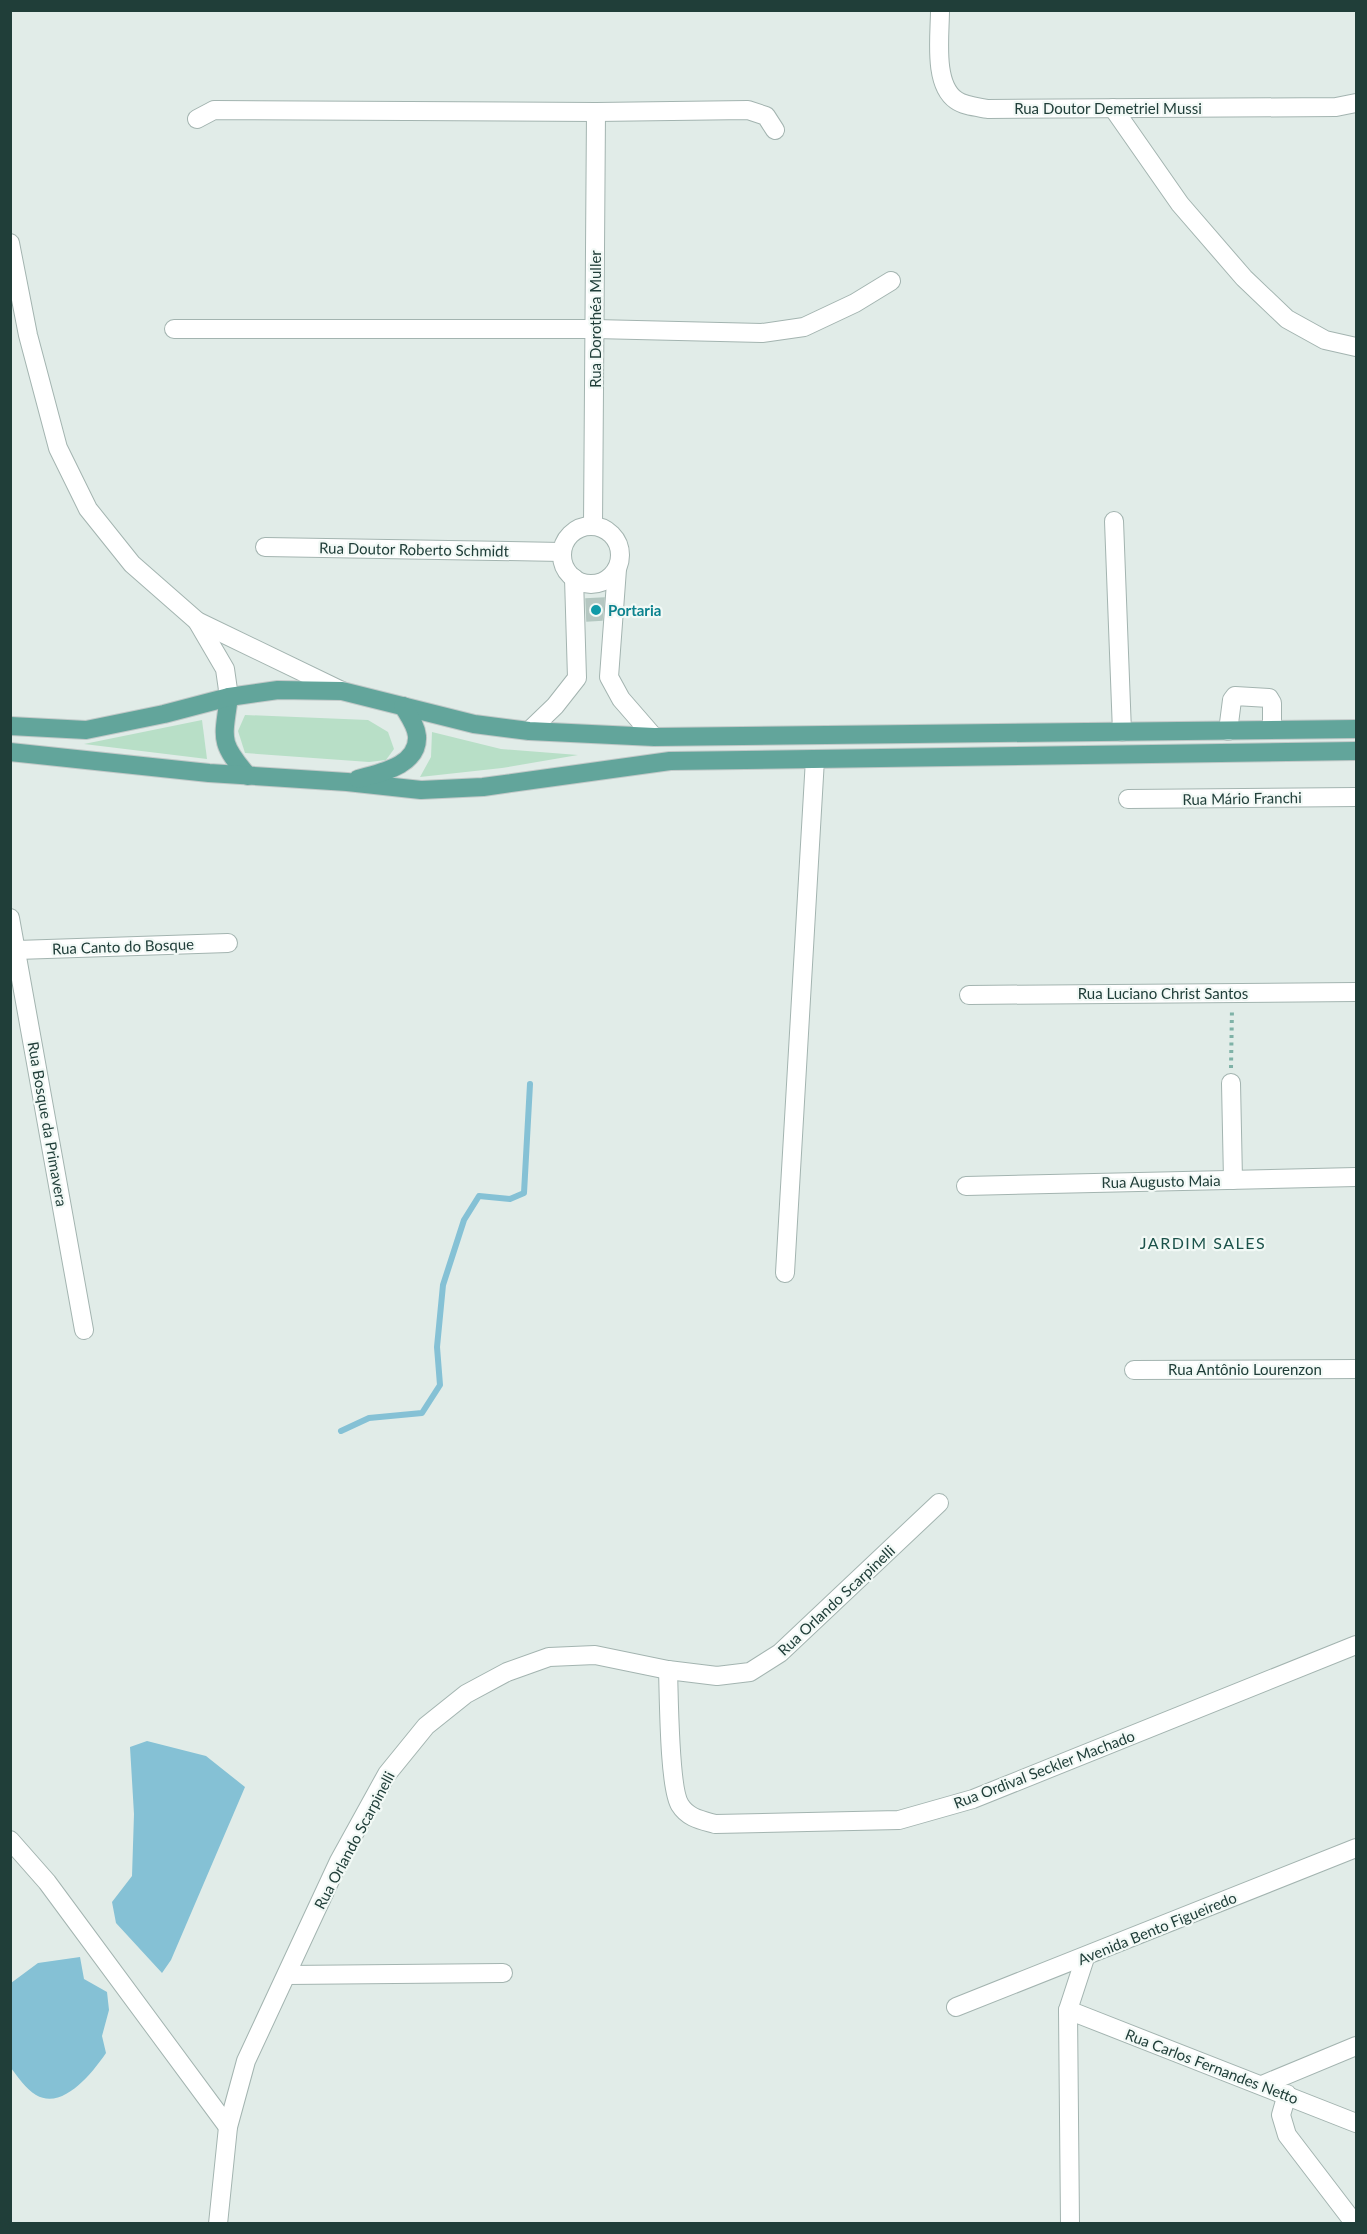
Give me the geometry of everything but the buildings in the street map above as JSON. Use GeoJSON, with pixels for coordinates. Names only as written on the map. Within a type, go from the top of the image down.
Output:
{"type":"FeatureCollection","features":[{"type":"Feature","properties":{"kind":"main road"},"geometry":{"type":"LineString","coordinates":[[10,726],[86,729],[164,714],[229,697],[278,690],[342,691],[474,724],[529,731],[654,737],[1356,729]]}},
{"type":"Feature","properties":{"kind":"main road"},"geometry":{"type":"LineString","coordinates":[[229,697],[224,736],[230,754],[248,776]]}},
{"type":"Feature","properties":{"kind":"main road"},"geometry":{"type":"LineString","coordinates":[[347,782],[388,771],[402,763],[414,752],[417,736],[413,723],[403,706]]}},
{"type":"Feature","properties":{"kind":"main road"},"geometry":{"type":"LineString","coordinates":[[10,752],[248,776],[347,782],[421,790],[483,787],[670,761],[1356,751]]}},
{"type":"Feature","properties":{"kind":"street","name":"Rua Doutor Demetriel Mussi"},"geometry":{"type":"LineString","coordinates":[[940,10],[940,75],[947,91],[957,101],[988,109],[1336,107],[1356,103]]}},
{"type":"Feature","properties":{"kind":"street"},"geometry":{"type":"LineString","coordinates":[[1113,108],[1180,204],[1244,278],[1287,319],[1325,340],[1356,347]]}},
{"type":"Feature","properties":{"kind":"street"},"geometry":{"type":"LineString","coordinates":[[196,119],[214,110],[596,112],[748,110],[766,116],[776,130]]}},
{"type":"Feature","properties":{"kind":"street","name":"Rua Dorothéa Muller"},"geometry":{"type":"LineString","coordinates":[[593,526],[596,112]]}},
{"type":"Feature","properties":{"kind":"street"},"geometry":{"type":"LineString","coordinates":[[10,243],[28,335],[58,448],[88,509],[132,564],[197,621],[342,691]]}},
{"type":"Feature","properties":{"kind":"street"},"geometry":{"type":"LineString","coordinates":[[174,329],[595,329],[762,333],[804,327],[855,303],[891,281]]}},
{"type":"Feature","properties":{"kind":"street"},"geometry":{"type":"LineString","coordinates":[[1114,521],[1122,732]]}},
{"type":"Feature","properties":{"kind":"street"},"geometry":{"type":"LineString","coordinates":[[617,569],[611,577],[602,582],[583,583],[574,579],[563,563],[562,552],[566,542],[572,533],[582,527],[593,526],[603,528],[617,541],[620,550],[609,677],[621,699],[654,737]]}},
{"type":"Feature","properties":{"kind":"street","name":"Rua Doutor Roberto Schmidt"},"geometry":{"type":"LineString","coordinates":[[265,547],[562,552]]}},
{"type":"Feature","properties":{"kind":"street"},"geometry":{"type":"LineString","coordinates":[[529,731],[555,706],[577,678],[574,579]]}},
{"type":"Feature","properties":{"kind":"street"},"geometry":{"type":"LineString","coordinates":[[197,621],[225,669],[229,697]]}},
{"type":"Feature","properties":{"kind":"street"},"geometry":{"type":"LineString","coordinates":[[577,678],[609,677]]}},
{"type":"Feature","properties":{"kind":"street"},"geometry":{"type":"LineString","coordinates":[[1228,731],[1232,700],[1235,696],[1269,698],[1272,703],[1272,730]]}},
{"type":"Feature","properties":{"kind":"street"},"geometry":{"type":"LineString","coordinates":[[785,1273],[814,759]]}},
{"type":"Feature","properties":{"kind":"street","name":"Rua Mário Franchi"},"geometry":{"type":"LineString","coordinates":[[1128,799],[1356,797]]}},
{"type":"Feature","properties":{"kind":"street","name":"Rua Bosque da Primavera"},"geometry":{"type":"LineString","coordinates":[[10,918],[84,1330]]}},
{"type":"Feature","properties":{"kind":"street","name":"Rua Canto do Bosque"},"geometry":{"type":"LineString","coordinates":[[17,950],[228,943]]}},
{"type":"Feature","properties":{"kind":"street","name":"Rua Luciano Christ Santos"},"geometry":{"type":"LineString","coordinates":[[969,995],[1356,992]]}},
{"type":"Feature","properties":{"kind":"street"},"geometry":{"type":"LineString","coordinates":[[1231,1083],[1233,1180]]}},
{"type":"Feature","properties":{"kind":"street","name":"Rua Augusto Maia"},"geometry":{"type":"LineString","coordinates":[[966,1186],[1356,1177]]}},
{"type":"Feature","properties":{"kind":"street","name":"Rua Antônio Lourenzon"},"geometry":{"type":"LineString","coordinates":[[1134,1370],[1356,1369]]}},
{"type":"Feature","properties":{"kind":"street","name":"Rua Orlando Scarpinelli"},"geometry":{"type":"LineString","coordinates":[[218,2223],[228,2127],[246,2061],[339,1861],[387,1774],[426,1726],[466,1694],[507,1672],[549,1656],[595,1655],[668,1670],[717,1676],[750,1672],[780,1653],[939,1503]]}},
{"type":"Feature","properties":{"kind":"street","name":"Rua Ordival Seckler Machado"},"geometry":{"type":"LineString","coordinates":[[668,1670],[673,1780],[679,1804],[693,1818],[715,1824],[899,1820],[973,1799],[1356,1645]]}},
{"type":"Feature","properties":{"kind":"street"},"geometry":{"type":"LineString","coordinates":[[10,1840],[47,1882],[228,2127]]}},
{"type":"Feature","properties":{"kind":"street","name":"Avenida Bento Figueiredo"},"geometry":{"type":"LineString","coordinates":[[956,2007],[1085,1958],[1356,1848]]}},
{"type":"Feature","properties":{"kind":"street"},"geometry":{"type":"LineString","coordinates":[[1070,2223],[1068,2010],[1085,1958]]}},
{"type":"Feature","properties":{"kind":"street"},"geometry":{"type":"LineString","coordinates":[[287,1975],[503,1973]]}},
{"type":"Feature","properties":{"kind":"street","name":"Rua Carlos Fernandes Netto"},"geometry":{"type":"LineString","coordinates":[[1068,2010],[1356,2123]]}},
{"type":"Feature","properties":{"kind":"street"},"geometry":{"type":"LineString","coordinates":[[1262,2085],[1356,2046]]}},
{"type":"Feature","properties":{"kind":"street"},"geometry":{"type":"LineString","coordinates":[[1287,2094],[1281,2115],[1287,2135],[1355,2223]]}},
{"type":"Feature","properties":{"kind":"path"},"geometry":{"type":"LineString","coordinates":[[1231,1083],[1232,993]]}},
{"type":"Feature","properties":{"kind":"green space"},"geometry":{"type":"Polygon","coordinates":[[[245,715],[368,720],[388,732],[394,749],[386,760],[369,762],[245,753],[238,731],[245,715]]]}},
{"type":"Feature","properties":{"kind":"green space"},"geometry":{"type":"Polygon","coordinates":[[[202,720],[207,759],[84,744],[202,720]]]}},
{"type":"Feature","properties":{"kind":"green space"},"geometry":{"type":"Polygon","coordinates":[[[432,732],[501,749],[578,755],[502,768],[420,777],[431,757],[432,732]]]}},
{"type":"Feature","properties":{"kind":"water"},"geometry":{"type":"Polygon","coordinates":[[[147,1741],[206,1756],[245,1787],[171,1960],[162,1973],[116,1923],[112,1902],[132,1876],[134,1814],[130,1747],[147,1741]]]}},
{"type":"Feature","properties":{"kind":"water"},"geometry":{"type":"Polygon","coordinates":[[[80,1957],[84,1979],[107,1992],[109,2010],[102,2036],[106,2053],[85,2079],[67,2094],[46,2099],[29,2090],[11,2068],[11,1983],[38,1963],[80,1957]]]}},
{"type":"Feature","properties":{"kind":"waterway"},"geometry":{"type":"LineString","coordinates":[[341,1431],[369,1418],[422,1413],[440,1385],[437,1347],[443,1285],[464,1220],[479,1196],[510,1199],[524,1193],[530,1084]]}},
{"type":"Feature","properties":{"kind":"place","name":"Portaria"},"geometry":{"type":"Point","coordinates":[596,610]}},
{"type":"Feature","properties":{"kind":"district","name":"JARDIM SALES"},"geometry":{"type":"Point","coordinates":[1203,1242]}}]}
